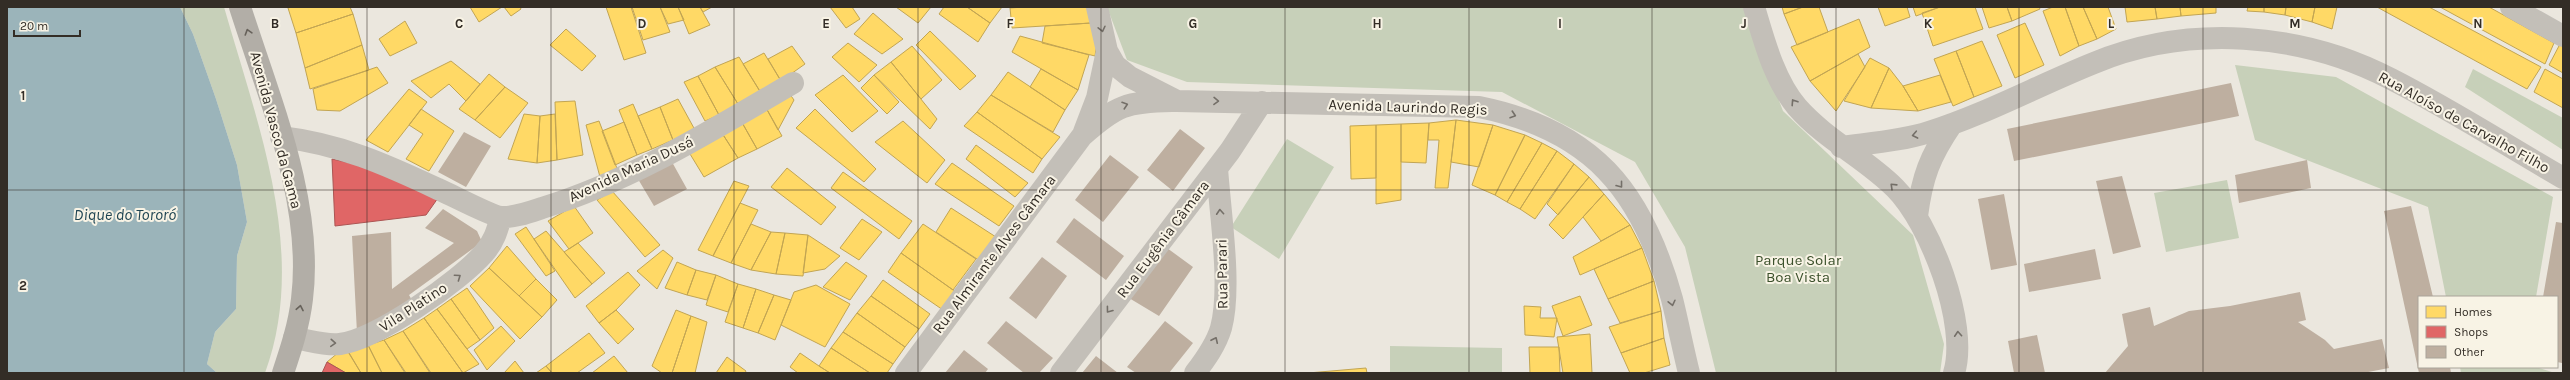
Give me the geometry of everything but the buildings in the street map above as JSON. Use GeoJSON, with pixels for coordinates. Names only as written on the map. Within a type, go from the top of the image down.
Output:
{"type":"FeatureCollection","features":[{"type":"Feature","properties":{"kind":"main road","name":"Avenida Vasco da Gama"},"geometry":{"type":"LineString","coordinates":[[240,7],[281,137],[300,221],[304,261],[302,299],[294,338],[283,373]]}},
{"type":"Feature","properties":{"kind":"street"},"geometry":{"type":"LineString","coordinates":[[1097,7],[1107,51]]}},
{"type":"Feature","properties":{"kind":"street"},"geometry":{"type":"LineString","coordinates":[[1754,7],[1778,75],[1796,105],[1818,129],[1841,147],[1877,171],[1896,189],[1917,216],[1938,262],[1957,326],[1959,349],[1954,373]]}},
{"type":"Feature","properties":{"kind":"street"},"geometry":{"type":"LineString","coordinates":[[2511,7],[2563,36]]}},
{"type":"Feature","properties":{"kind":"street","name":"Rua Aloíso de Carvalho Filho"},"geometry":{"type":"LineString","coordinates":[[1841,147],[1927,133],[1952,124],[2095,62],[2142,46],[2187,40],[2230,37],[2272,41],[2310,49],[2384,76],[2563,178]]}},
{"type":"Feature","properties":{"kind":"street","name":"Avenida Laurindo Regis"},"geometry":{"type":"LineString","coordinates":[[1107,51],[1115,65],[1130,78],[1177,100],[1479,107],[1511,114],[1541,125],[1574,142],[1596,159],[1619,183],[1645,225],[1670,293],[1689,373]]}},
{"type":"Feature","properties":{"kind":"street","name":"Rua Almirante Alves Câmara"},"geometry":{"type":"LineString","coordinates":[[1082,136],[1097,98],[1107,51]]}},
{"type":"Feature","properties":{"kind":"street","name":"Avenida Maria Dusá"},"geometry":{"type":"LineString","coordinates":[[501,217],[523,214],[558,203],[609,183],[719,126],[794,83]]}},
{"type":"Feature","properties":{"kind":"street","name":"Rua Almirante Alves Câmara"},"geometry":{"type":"LineString","coordinates":[[906,373],[1082,136],[1114,109],[1129,104],[1177,100]]}},
{"type":"Feature","properties":{"kind":"street","name":"Rua Eugênia Câmara"},"geometry":{"type":"LineString","coordinates":[[1061,373],[1217,168],[1262,102]]}},
{"type":"Feature","properties":{"kind":"street"},"geometry":{"type":"LineString","coordinates":[[1917,216],[1921,185],[1926,168],[1937,146],[1952,124]]}},
{"type":"Feature","properties":{"kind":"street"},"geometry":{"type":"LineString","coordinates":[[281,137],[338,147],[379,161],[501,217]]}},
{"type":"Feature","properties":{"kind":"street","name":"Rua Parari"},"geometry":{"type":"LineString","coordinates":[[1195,373],[1207,357],[1220,329],[1226,300],[1217,168]]}},
{"type":"Feature","properties":{"kind":"street","name":"Vila Platino"},"geometry":{"type":"LineString","coordinates":[[294,338],[343,343],[368,336],[399,318],[467,271],[495,238],[501,217]]}},
{"type":"Feature","properties":{"kind":"green space"},"geometry":{"type":"Polygon","coordinates":[[[180,7],[224,7],[251,96],[263,142],[273,188],[280,235],[282,282],[277,328],[265,373],[217,373],[207,364],[215,332],[236,309],[237,256],[247,222],[237,165],[193,34],[180,7]]]}},
{"type":"Feature","properties":{"kind":"green space","name":"Parque Solar Boa Vista"},"geometry":{"type":"Polygon","coordinates":[[[1107,7],[1743,7],[1783,111],[1913,235],[1944,344],[1940,373],[1716,373],[1685,247],[1635,162],[1502,92],[1187,82],[1127,60],[1107,7]]]}},
{"type":"Feature","properties":{"kind":"green space"},"geometry":{"type":"Polygon","coordinates":[[[2235,65],[2336,77],[2553,197],[2536,296],[2446,296],[2428,207],[2255,140],[2235,65]]]}},
{"type":"Feature","properties":{"kind":"green space"},"geometry":{"type":"Polygon","coordinates":[[[2473,69],[2563,118],[2563,150],[2465,87],[2473,69]]]}},
{"type":"Feature","properties":{"kind":"green space"},"geometry":{"type":"Polygon","coordinates":[[[1287,139],[1334,167],[1279,259],[1231,227],[1287,139]]]}},
{"type":"Feature","properties":{"kind":"green space"},"geometry":{"type":"Polygon","coordinates":[[[2227,180],[2239,238],[2166,252],[2154,193],[2227,180]]]}},
{"type":"Feature","properties":{"kind":"green space"},"geometry":{"type":"Polygon","coordinates":[[[1390,346],[1502,348],[1502,373],[1390,373],[1390,346]]]}},
{"type":"Feature","properties":{"kind":"green space"},"geometry":{"type":"Polygon","coordinates":[[[2460,368],[2539,368],[2555,373],[2461,373],[2460,368]]]}},
{"type":"Feature","properties":{"kind":"water","name":"Dique do Tororó"},"geometry":{"type":"Polygon","coordinates":[[[7,7],[180,7],[193,34],[237,165],[247,222],[237,256],[236,309],[215,332],[207,364],[217,373],[7,373],[7,7]]]}}]}
